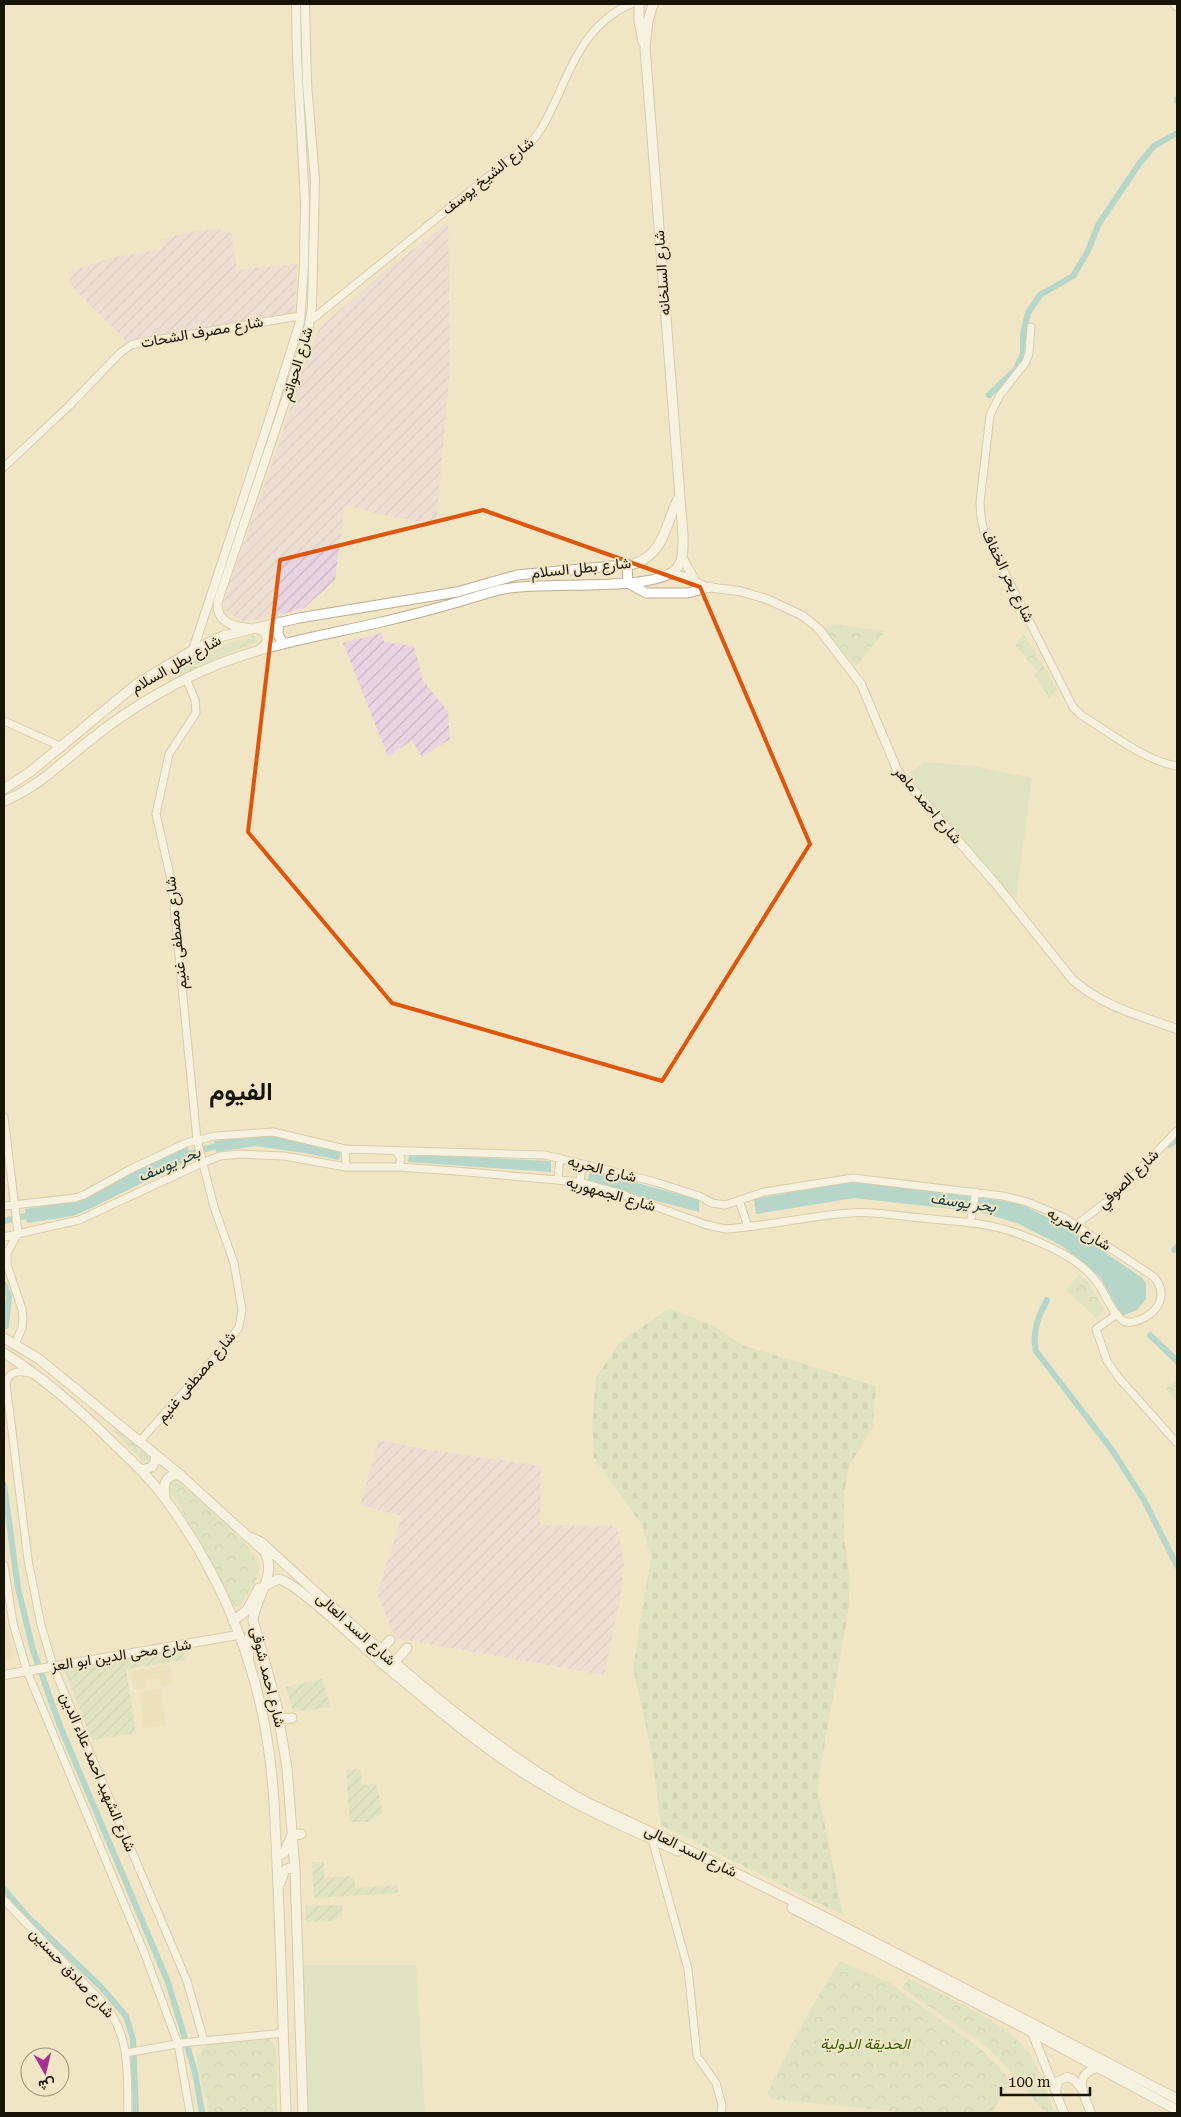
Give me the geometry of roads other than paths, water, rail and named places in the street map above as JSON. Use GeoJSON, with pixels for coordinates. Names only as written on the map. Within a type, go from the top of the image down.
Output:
{"type":"FeatureCollection","features":[{"type":"Feature","properties":{"kind":"main road","name":"شارع الحواتم"},"geometry":{"type":"LineString","coordinates":[[193,650],[295,340],[300,316],[305,202],[296,47],[296,4]]}},
{"type":"Feature","properties":{"kind":"main road","name":"شارع الحواتم"},"geometry":{"type":"LineString","coordinates":[[253,628],[229,625],[219,614],[218,604],[310,321],[315,180],[305,4]]}},
{"type":"Feature","properties":{"kind":"main road"},"geometry":{"type":"LineString","coordinates":[[639,4],[639,28],[644,48]]}},
{"type":"Feature","properties":{"kind":"main road"},"geometry":{"type":"LineString","coordinates":[[644,48],[653,4]]}},
{"type":"Feature","properties":{"kind":"main road"},"geometry":{"type":"LineString","coordinates":[[296,47],[306,47]]}},
{"type":"Feature","properties":{"kind":"main road","name":"شارع السلخانه"},"geometry":{"type":"LineString","coordinates":[[644,48],[678,499]]}},
{"type":"Feature","properties":{"kind":"main road"},"geometry":{"type":"LineString","coordinates":[[270,417],[274,421],[279,420]]}},
{"type":"Feature","properties":{"kind":"main road"},"geometry":{"type":"LineString","coordinates":[[266,429],[272,428],[275,433]]}},
{"type":"Feature","properties":{"kind":"main road"},"geometry":{"type":"LineString","coordinates":[[668,574],[677,568],[682,558],[683,536],[678,499]]}},
{"type":"Feature","properties":{"kind":"main road","name":"شارع بطل السلام"},"geometry":{"type":"LineString","coordinates":[[4,789],[22,778],[62,747],[138,683],[193,650],[223,636],[279,622],[457,592],[517,575],[627,565],[641,562],[656,550],[664,538],[678,499]]}},
{"type":"Feature","properties":{"kind":"main road"},"geometry":{"type":"LineString","coordinates":[[682,558],[696,582]]}},
{"type":"Feature","properties":{"kind":"main road"},"geometry":{"type":"LineString","coordinates":[[627,565],[628,583],[646,593],[688,593],[710,587]]}},
{"type":"Feature","properties":{"kind":"main road","name":"شارع بطل السلام"},"geometry":{"type":"LineString","coordinates":[[4,801],[23,792],[47,775],[121,717],[186,678],[224,661],[260,649],[460,602],[499,590],[520,586],[628,583],[668,574]]}},
{"type":"Feature","properties":{"kind":"main road","name":"شارع احمد ماهر"},"geometry":{"type":"LineString","coordinates":[[668,574],[680,576],[710,587],[739,590],[767,598],[803,616],[819,629],[861,684],[898,772],[995,883],[1072,979],[1085,991],[1098,999],[1177,1029]]}},
{"type":"Feature","properties":{"kind":"main road"},"geometry":{"type":"LineString","coordinates":[[457,592],[460,602]]}},
{"type":"Feature","properties":{"kind":"main road"},"geometry":{"type":"LineString","coordinates":[[279,622],[278,634],[283,644]]}},
{"type":"Feature","properties":{"kind":"main road"},"geometry":{"type":"LineString","coordinates":[[253,628],[261,628],[266,634],[266,644],[260,649]]}},
{"type":"Feature","properties":{"kind":"main road"},"geometry":{"type":"LineString","coordinates":[[39,765],[42,772],[47,775]]}},
{"type":"Feature","properties":{"kind":"main road","name":"شارع احمد شوقى"},"geometry":{"type":"LineString","coordinates":[[4,1338],[39,1359],[181,1475],[250,1537],[265,1552],[267,1557],[269,1568],[266,1586],[254,1615],[255,1630],[280,1719],[296,1834],[294,1870],[304,2113]]}},
{"type":"Feature","properties":{"kind":"main road","name":"شارع احمد شوقى"},"geometry":{"type":"LineString","coordinates":[[4,1353],[36,1375],[102,1432],[141,1470],[166,1498],[210,1571],[233,1621],[260,1703],[267,1740],[278,1890],[286,2113]]}},
{"type":"Feature","properties":{"kind":"main road"},"geometry":{"type":"LineString","coordinates":[[141,1470],[150,1469],[154,1465],[156,1459],[154,1453]]}},
{"type":"Feature","properties":{"kind":"main road"},"geometry":{"type":"LineString","coordinates":[[166,1498],[164,1486],[166,1480],[173,1475],[181,1475]]}},
{"type":"Feature","properties":{"kind":"main road"},"geometry":{"type":"LineString","coordinates":[[233,1621],[240,1618],[247,1610],[256,1594],[264,1572],[264,1560],[250,1537]]}},
{"type":"Feature","properties":{"kind":"main road","name":"شارع السد العالى"},"geometry":{"type":"LineString","coordinates":[[250,1537],[261,1542],[378,1660],[475,1734],[487,1736],[584,1801],[731,1870],[981,2001],[1032,2032],[1177,2110]]}},
{"type":"Feature","properties":{"kind":"main road","name":"شارع السد العالى"},"geometry":{"type":"LineString","coordinates":[[266,1586],[274,1580],[282,1579],[325,1607],[380,1651],[475,1734],[481,1745],[553,1792],[730,1876],[1177,2099]]}},
{"type":"Feature","properties":{"kind":"main road"},"geometry":{"type":"LineString","coordinates":[[248,1663],[250,1652],[248,1639],[250,1633],[255,1630]]}},
{"type":"Feature","properties":{"kind":"main road","name":"شارع محى الدين ابو العز"},"geometry":{"type":"LineString","coordinates":[[4,1675],[238,1635]]}},
{"type":"Feature","properties":{"kind":"main road"},"geometry":{"type":"LineString","coordinates":[[380,1651],[390,1640]]}},
{"type":"Feature","properties":{"kind":"main road"},"geometry":{"type":"LineString","coordinates":[[394,1663],[407,1648]]}},
{"type":"Feature","properties":{"kind":"main road"},"geometry":{"type":"LineString","coordinates":[[280,1719],[292,1718]]}},
{"type":"Feature","properties":{"kind":"main road"},"geometry":{"type":"LineString","coordinates":[[481,1745],[482,1739],[487,1736]]}},
{"type":"Feature","properties":{"kind":"main road"},"geometry":{"type":"LineString","coordinates":[[276,1856],[284,1853],[296,1834]]}},
{"type":"Feature","properties":{"kind":"main road"},"geometry":{"type":"LineString","coordinates":[[278,1890],[285,1870],[289,1868],[294,1870]]}},
{"type":"Feature","properties":{"kind":"main road"},"geometry":{"type":"LineString","coordinates":[[1032,2032],[1064,2113]]}},
{"type":"Feature","properties":{"kind":"main road"},"geometry":{"type":"LineString","coordinates":[[1091,2113],[1082,2089],[1082,2083],[1087,2073],[1097,2068]]}},
{"type":"Feature","properties":{"kind":"main road"},"geometry":{"type":"LineString","coordinates":[[1056,2094],[1056,2084],[1064,2078],[1073,2079],[1082,2089]]}},
{"type":"Feature","properties":{"kind":"street","name":"شارع الشيخ يوسف"},"geometry":{"type":"LineString","coordinates":[[310,321],[532,142],[543,128],[585,40],[607,18],[630,4]]}},
{"type":"Feature","properties":{"kind":"street","name":"شارع مصرف الشحات"},"geometry":{"type":"LineString","coordinates":[[4,468],[69,406],[113,359],[131,345],[196,332],[300,316]]}},
{"type":"Feature","properties":{"kind":"street","name":"شارع بحر الخفاف"},"geometry":{"type":"LineString","coordinates":[[1031,327],[1029,353],[1026,362],[1000,395],[990,415],[980,502],[984,532],[1074,707],[1081,715],[1136,749],[1161,762],[1177,766]]}},
{"type":"Feature","properties":{"kind":"street","name":"شارع مصطفى غنيم"},"geometry":{"type":"LineString","coordinates":[[140,1442],[226,1345],[241,1319],[242,1301],[237,1276],[214,1207],[197,1140],[172,884],[155,812],[169,754],[196,713],[195,700],[186,678]]}},
{"type":"Feature","properties":{"kind":"street"},"geometry":{"type":"LineString","coordinates":[[4,721],[62,747]]}},
{"type":"Feature","properties":{"kind":"street"},"geometry":{"type":"LineString","coordinates":[[4,1117],[18,1233],[9,1248],[6,1259],[8,1272],[22,1310],[22,1328],[15,1344]]}},
{"type":"Feature","properties":{"kind":"street","name":"شارع الصوفي"},"geometry":{"type":"LineString","coordinates":[[1076,1225],[1114,1196],[1177,1131]]}},
{"type":"Feature","properties":{"kind":"street","name":"شارع الحريه"},"geometry":{"type":"LineString","coordinates":[[4,1206],[75,1198],[84,1195],[144,1162],[197,1140],[234,1134],[273,1132],[345,1149],[531,1154],[560,1158],[582,1166],[586,1165],[652,1181],[699,1196],[712,1203],[725,1205],[764,1192],[853,1178],[1021,1200],[1045,1209],[1076,1225],[1154,1277],[1162,1292],[1158,1306],[1146,1318],[1133,1322],[1126,1322],[1117,1314]]}},
{"type":"Feature","properties":{"kind":"street"},"geometry":{"type":"LineString","coordinates":[[345,1149],[346,1167]]}},
{"type":"Feature","properties":{"kind":"street"},"geometry":{"type":"LineString","coordinates":[[396,1150],[401,1158],[399,1167]]}},
{"type":"Feature","properties":{"kind":"street","name":"شارع الجمهوريه"},"geometry":{"type":"LineString","coordinates":[[4,1237],[79,1220],[220,1156],[240,1154],[284,1156],[346,1167],[399,1167],[580,1182],[707,1224],[726,1228],[748,1227],[863,1212],[971,1220],[1019,1234],[1054,1249],[1070,1259],[1094,1278],[1117,1314]]}},
{"type":"Feature","properties":{"kind":"street"},"geometry":{"type":"LineString","coordinates":[[558,1179],[560,1158]]}},
{"type":"Feature","properties":{"kind":"street"},"geometry":{"type":"LineString","coordinates":[[580,1182],[582,1166]]}},
{"type":"Feature","properties":{"kind":"street"},"geometry":{"type":"LineString","coordinates":[[971,1220],[976,1194]]}},
{"type":"Feature","properties":{"kind":"street"},"geometry":{"type":"LineString","coordinates":[[739,1200],[748,1227]]}},
{"type":"Feature","properties":{"kind":"street"},"geometry":{"type":"LineString","coordinates":[[1117,1314],[1096,1329],[1107,1361],[1119,1378],[1177,1443]]}},
{"type":"Feature","properties":{"kind":"street","name":"شارع الشهيد احمد علاء الدين"},"geometry":{"type":"LineString","coordinates":[[36,1375],[16,1371],[8,1377],[6,1384],[28,1560],[50,1666],[187,1981],[202,2041]]}},
{"type":"Feature","properties":{"kind":"street","name":"شارع الشهيد احمد علاء الدين"},"geometry":{"type":"LineString","coordinates":[[4,1565],[13,1623],[30,1670],[180,2043],[190,2113]]}},
{"type":"Feature","properties":{"kind":"street"},"geometry":{"type":"LineString","coordinates":[[652,1839],[688,1969],[697,2056],[713,2077],[722,2104],[721,2113]]}},
{"type":"Feature","properties":{"kind":"street","name":"شارع صادق حسنين"},"geometry":{"type":"LineString","coordinates":[[4,1900],[110,2010],[122,2034],[128,2053],[128,2113]]}},
{"type":"Feature","properties":{"kind":"street"},"geometry":{"type":"LineString","coordinates":[[128,2053],[180,2043],[284,2033]]}},
{"type":"Feature","properties":{"kind":"water"},"geometry":{"type":"Polygon","coordinates":[[[275,1135],[341,1151],[339,1160],[255,1146],[216,1152],[214,1141],[275,1135]]]}},
{"type":"Feature","properties":{"kind":"water"},"geometry":{"type":"Polygon","coordinates":[[[188,1147],[191,1159],[87,1210],[73,1216],[27,1223],[25,1209],[76,1201],[172,1152],[188,1147]]]}},
{"type":"Feature","properties":{"kind":"water"},"geometry":{"type":"Polygon","coordinates":[[[409,1154],[551,1161],[551,1172],[408,1162],[409,1154]]]}},
{"type":"Feature","properties":{"kind":"water"},"geometry":{"type":"Polygon","coordinates":[[[590,1170],[699,1200],[699,1212],[587,1183],[590,1170]]]}},
{"type":"Feature","properties":{"kind":"water"},"geometry":{"type":"Polygon","coordinates":[[[850,1182],[927,1189],[1021,1204],[1072,1230],[1141,1277],[1146,1283],[1146,1299],[1137,1310],[1122,1316],[1100,1277],[1062,1246],[1019,1224],[980,1212],[854,1198],[756,1214],[754,1199],[850,1182]]]}},
{"type":"Feature","properties":{"kind":"waterway"},"geometry":{"type":"LineString","coordinates":[[989,395],[1016,369],[1023,353],[1023,334],[1028,313],[1040,295],[1073,276],[1088,251],[1098,225],[1139,164],[1154,146],[1177,133]]}},
{"type":"Feature","properties":{"kind":"waterway"},"geometry":{"type":"LineString","coordinates":[[1169,1145],[1177,1140]]}},
{"type":"Feature","properties":{"kind":"waterway","name":"بحر يوسف"},"geometry":{"type":"LineString","coordinates":[[182,1156],[223,1144]]}},
{"type":"Feature","properties":{"kind":"waterway","name":"بحر يوسف"},"geometry":{"type":"LineString","coordinates":[[4,1221],[34,1214]]}},
{"type":"Feature","properties":{"kind":"waterway"},"geometry":{"type":"LineString","coordinates":[[1174,1250],[1177,1247]]}},
{"type":"Feature","properties":{"kind":"waterway"},"geometry":{"type":"LineString","coordinates":[[4,1284],[9,1296],[6,1326]]}},
{"type":"Feature","properties":{"kind":"waterway"},"geometry":{"type":"LineString","coordinates":[[1047,1300],[1037,1324],[1035,1337],[1036,1351],[1112,1450],[1144,1500],[1177,1566]]}},
{"type":"Feature","properties":{"kind":"waterway"},"geometry":{"type":"LineString","coordinates":[[1150,1335],[1177,1361]]}},
{"type":"Feature","properties":{"kind":"waterway"},"geometry":{"type":"LineString","coordinates":[[4,1485],[18,1588],[33,1650],[60,1726],[168,1982],[195,2072],[202,2113]]}},
{"type":"Feature","properties":{"kind":"waterway"},"geometry":{"type":"LineString","coordinates":[[4,1889],[27,1916],[101,1987],[126,2016],[133,2039],[136,2113]]}},
{"type":"Feature","properties":{"kind":"district","name":"الفيوم"},"geometry":{"type":"Point","coordinates":[241,1091]}},
{"type":"Feature","properties":{"kind":"park label","name":"الحديقة الدولية"},"geometry":{"type":"Point","coordinates":[865,2044]}}]}
